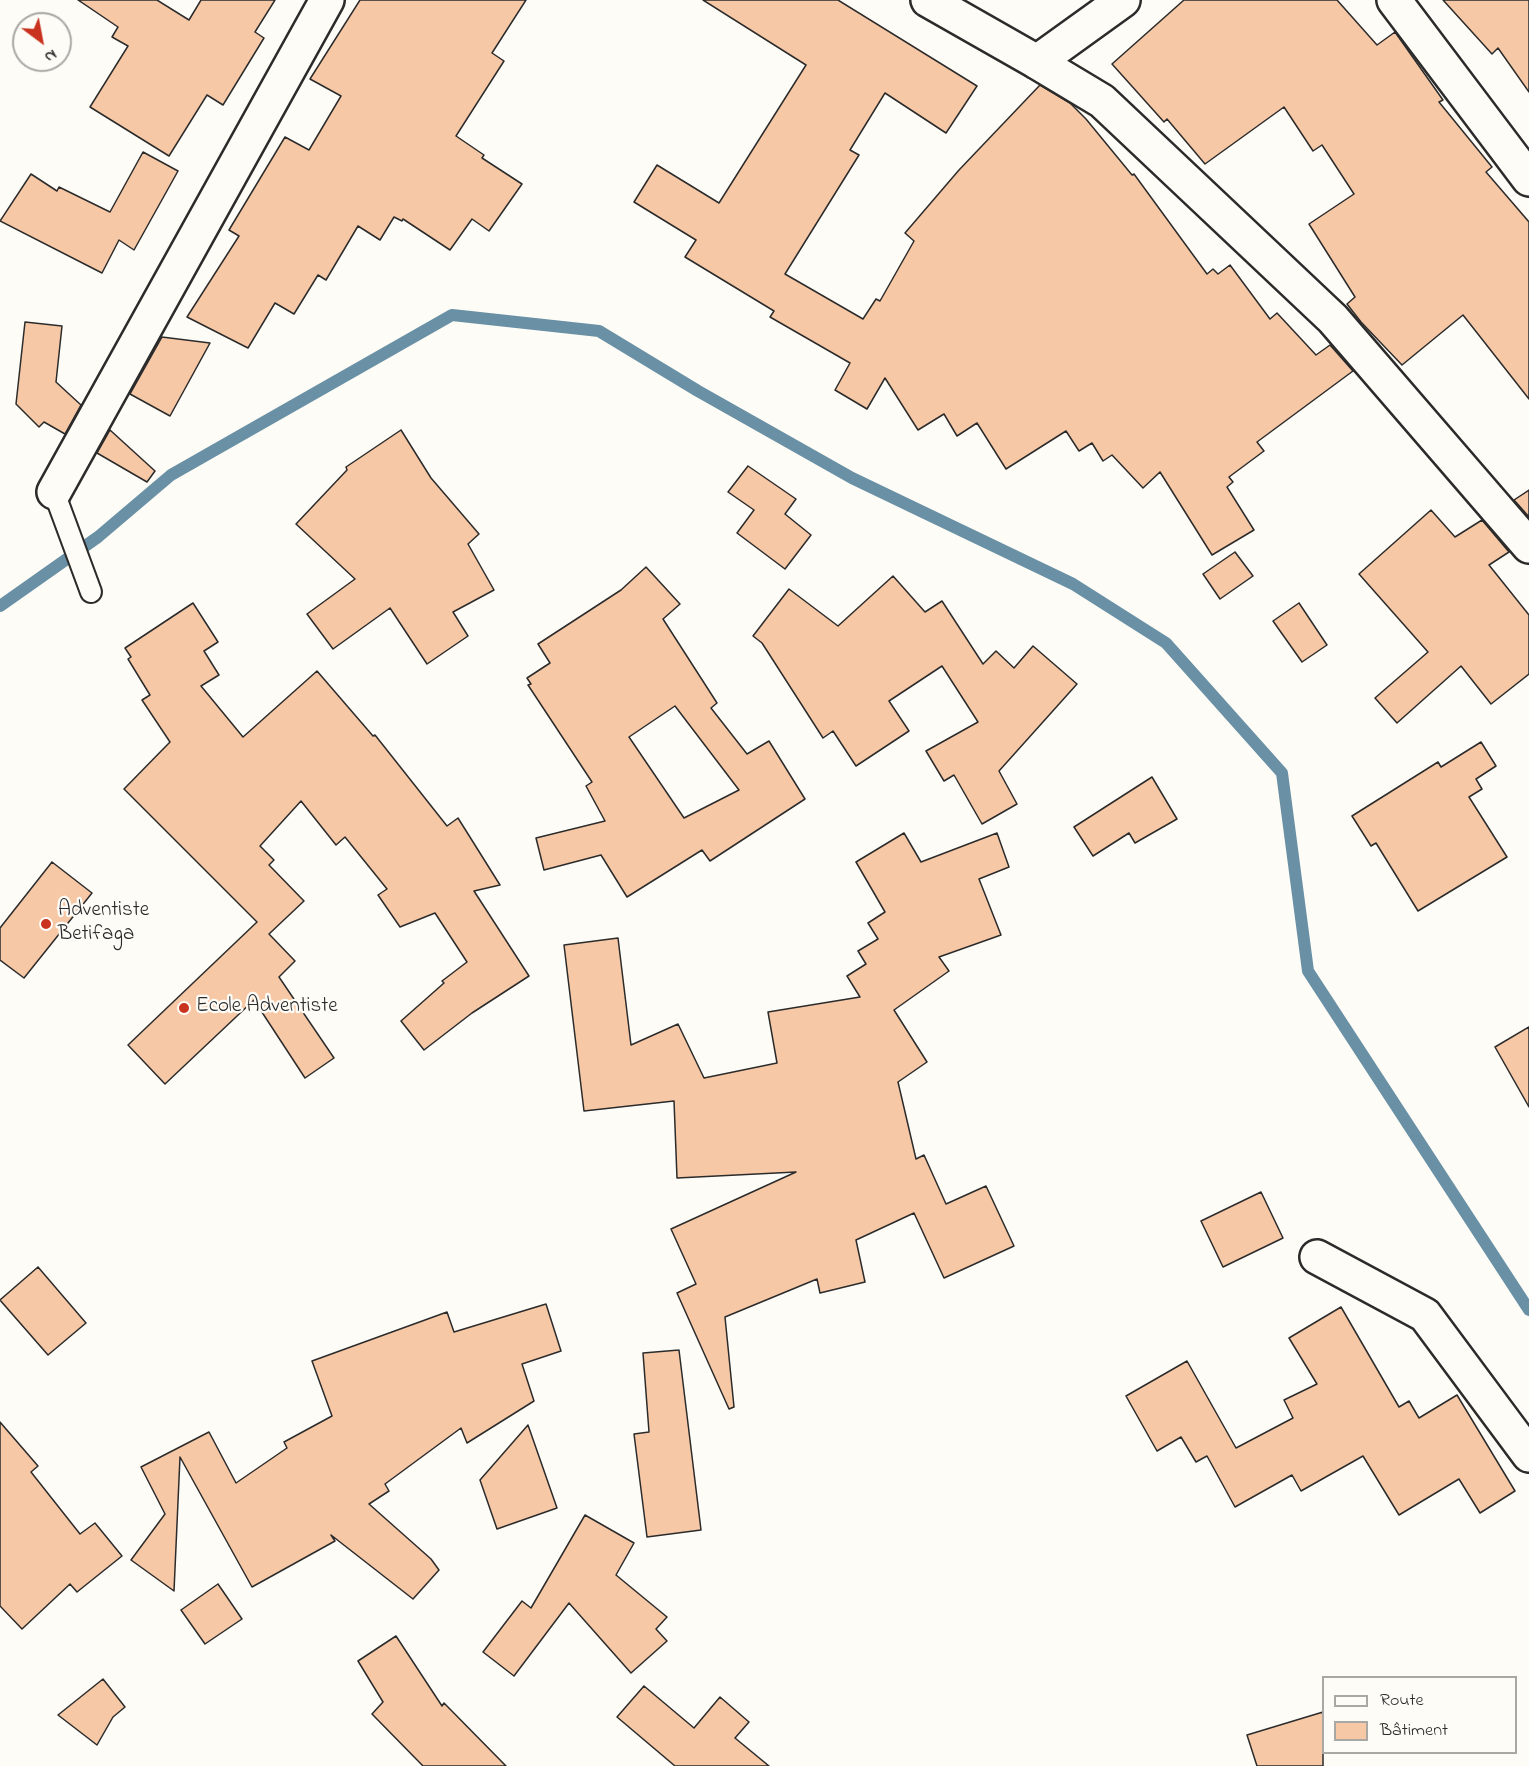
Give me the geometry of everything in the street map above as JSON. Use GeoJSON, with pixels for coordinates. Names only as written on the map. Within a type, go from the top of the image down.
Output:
{"type":"FeatureCollection","features":[{"type":"Feature","properties":{"kind":"street"},"geometry":{"type":"LineString","coordinates":[[54,492],[327,0]]}},
{"type":"Feature","properties":{"kind":"street"},"geometry":{"type":"LineString","coordinates":[[928,0],[1102,101],[1333,319],[1529,546]]}},
{"type":"Feature","properties":{"kind":"street"},"geometry":{"type":"LineString","coordinates":[[1037,62],[1123,0]]}},
{"type":"Feature","properties":{"kind":"street"},"geometry":{"type":"LineString","coordinates":[[1394,0],[1529,179]]}},
{"type":"Feature","properties":{"kind":"street"},"geometry":{"type":"LineString","coordinates":[[1317,1257],[1425,1315],[1529,1455]]}},
{"type":"Feature","properties":{"kind":"lane"},"geometry":{"type":"LineString","coordinates":[[54,492],[91,592]]}},
{"type":"Feature","properties":{"kind":"building"},"geometry":{"type":"Polygon","coordinates":[[[78,0],[157,0],[189,20],[201,0],[275,0],[255,32],[264,38],[223,105],[207,95],[169,156],[90,107],[128,46],[112,37],[118,27],[78,0]]]}},
{"type":"Feature","properties":{"kind":"building"},"geometry":{"type":"Polygon","coordinates":[[[360,0],[526,0],[492,53],[504,61],[456,136],[484,155],[482,158],[522,184],[489,231],[472,219],[450,250],[403,219],[402,221],[394,217],[380,240],[358,226],[326,280],[318,275],[294,314],[275,303],[248,348],[187,317],[239,236],[229,230],[285,137],[309,150],[341,96],[310,79],[360,0]]]}},
{"type":"Feature","properties":{"kind":"building"},"geometry":{"type":"Polygon","coordinates":[[[703,0],[838,0],[977,86],[946,133],[885,93],[850,150],[859,155],[785,274],[863,319],[876,299],[880,301],[914,241],[905,233],[959,170],[1040,85],[1070,103],[1086,119],[1132,175],[1134,174],[1207,274],[1213,269],[1218,274],[1230,265],[1270,319],[1277,313],[1316,355],[1330,345],[1353,371],[1257,442],[1264,451],[1229,477],[1233,482],[1227,487],[1254,530],[1212,555],[1160,472],[1143,488],[1112,455],[1103,461],[1092,443],[1079,451],[1066,431],[1006,469],[977,423],[957,436],[944,414],[918,430],[885,378],[867,409],[835,390],[850,363],[770,317],[774,311],[685,257],[696,240],[634,202],[657,165],[719,203],[806,65],[703,0]]]}},
{"type":"Feature","properties":{"kind":"building"},"geometry":{"type":"Polygon","coordinates":[[[1184,0],[1337,0],[1377,45],[1395,32],[1443,100],[1439,102],[1492,167],[1486,172],[1529,222],[1529,399],[1463,315],[1402,365],[1361,322],[1347,304],[1355,297],[1309,224],[1354,194],[1322,145],[1313,151],[1284,107],[1205,164],[1167,119],[1164,122],[1112,64],[1184,0]]]}},
{"type":"Feature","properties":{"kind":"building"},"geometry":{"type":"Polygon","coordinates":[[[1443,0],[1529,0],[1529,92],[1498,48],[1492,54],[1443,0]]]}},
{"type":"Feature","properties":{"kind":"building"},"geometry":{"type":"Polygon","coordinates":[[[143,152],[178,171],[134,250],[119,240],[102,273],[0,221],[31,174],[57,191],[59,187],[110,212],[143,152]]]}},
{"type":"Feature","properties":{"kind":"building"},"geometry":{"type":"Polygon","coordinates":[[[25,322],[62,326],[56,382],[81,405],[65,434],[44,422],[39,427],[16,404],[25,322]]]}},
{"type":"Feature","properties":{"kind":"building"},"geometry":{"type":"Polygon","coordinates":[[[162,337],[210,343],[170,416],[130,394],[162,337]]]}},
{"type":"Feature","properties":{"kind":"building"},"geometry":{"type":"Polygon","coordinates":[[[110,430],[155,471],[147,482],[97,453],[110,430]]]}},
{"type":"Feature","properties":{"kind":"building"},"geometry":{"type":"Polygon","coordinates":[[[401,430],[431,478],[479,534],[468,544],[494,590],[453,612],[468,636],[427,664],[390,608],[333,649],[307,614],[355,579],[296,524],[347,470],[346,467],[401,430]]]}},
{"type":"Feature","properties":{"kind":"building"},"geometry":{"type":"Polygon","coordinates":[[[748,466],[796,499],[785,514],[811,535],[785,569],[737,533],[754,510],[728,492],[748,466]]]}},
{"type":"Feature","properties":{"kind":"building"},"geometry":{"type":"Polygon","coordinates":[[[1529,490],[1529,517],[1514,500],[1529,490]]]}},
{"type":"Feature","properties":{"kind":"building"},"geometry":{"type":"Polygon","coordinates":[[[1431,510],[1455,537],[1482,520],[1509,552],[1489,565],[1529,615],[1529,674],[1491,704],[1461,666],[1397,723],[1375,698],[1428,652],[1359,574],[1431,510]]]}},
{"type":"Feature","properties":{"kind":"building"},"geometry":{"type":"Polygon","coordinates":[[[1235,552],[1253,576],[1220,599],[1203,574],[1235,552]]]}},
{"type":"Feature","properties":{"kind":"building"},"geometry":{"type":"Polygon","coordinates":[[[646,567],[680,604],[663,619],[717,703],[711,708],[747,754],[769,741],[805,799],[710,861],[702,850],[627,897],[601,855],[544,870],[536,838],[605,821],[586,786],[592,782],[528,685],[531,684],[527,678],[550,663],[538,644],[621,590],[646,567]],[[675,706],[629,737],[684,818],[739,790],[675,706]]]}},
{"type":"Feature","properties":{"kind":"building"},"geometry":{"type":"Polygon","coordinates":[[[893,576],[925,612],[942,601],[983,664],[996,651],[1014,668],[1033,646],[1077,684],[999,771],[1017,804],[982,824],[954,775],[944,781],[926,751],[978,722],[942,666],[889,701],[909,731],[856,766],[833,731],[823,738],[762,643],[753,636],[789,589],[838,626],[893,576]]]}},
{"type":"Feature","properties":{"kind":"building"},"geometry":{"type":"Polygon","coordinates":[[[193,603],[218,642],[204,651],[219,675],[201,686],[243,737],[317,671],[373,736],[375,735],[447,826],[458,818],[500,885],[474,891],[529,976],[472,1013],[424,1050],[401,1021],[444,983],[442,981],[467,962],[435,913],[400,927],[378,895],[387,889],[345,837],[336,845],[301,801],[260,846],[274,860],[269,865],[304,901],[269,934],[295,961],[279,977],[334,1058],[305,1078],[254,1000],[165,1084],[128,1045],[257,922],[124,789],[170,742],[142,700],[150,695],[128,659],[131,657],[125,648],[193,603]]]}},
{"type":"Feature","properties":{"kind":"building"},"geometry":{"type":"Polygon","coordinates":[[[1299,603],[1327,645],[1302,662],[1273,621],[1299,603]]]}},
{"type":"Feature","properties":{"kind":"building"},"geometry":{"type":"Polygon","coordinates":[[[1481,742],[1496,766],[1476,779],[1482,789],[1469,797],[1507,857],[1418,911],[1376,843],[1371,846],[1352,816],[1438,762],[1441,767],[1481,742]]]}},
{"type":"Feature","properties":{"kind":"building"},"geometry":{"type":"Polygon","coordinates":[[[1152,777],[1177,819],[1135,843],[1129,833],[1093,856],[1074,827],[1152,777]]]}},
{"type":"Feature","properties":{"kind":"building"},"geometry":{"type":"Polygon","coordinates":[[[904,833],[921,862],[997,833],[1009,867],[979,879],[1001,935],[939,957],[949,971],[894,1010],[927,1062],[898,1082],[916,1159],[924,1155],[946,1204],[986,1186],[1014,1246],[944,1278],[914,1213],[856,1240],[865,1282],[820,1293],[817,1279],[725,1317],[734,1407],[729,1409],[677,1293],[696,1284],[671,1229],[796,1172],[677,1178],[674,1101],[584,1111],[564,945],[618,938],[631,1045],[678,1024],[704,1078],[777,1063],[768,1012],[860,997],[847,976],[866,964],[858,951],[878,939],[868,923],[885,912],[856,862],[904,833]]]}},
{"type":"Feature","properties":{"kind":"building"},"geometry":{"type":"Polygon","coordinates":[[[52,862],[92,893],[24,978],[0,960],[0,928],[52,862]]]}},
{"type":"Feature","properties":{"kind":"building"},"geometry":{"type":"Polygon","coordinates":[[[1529,1027],[1529,1107],[1495,1047],[1529,1027]]]}},
{"type":"Feature","properties":{"kind":"building"},"geometry":{"type":"Polygon","coordinates":[[[1261,1192],[1283,1238],[1223,1267],[1201,1221],[1261,1192]]]}},
{"type":"Feature","properties":{"kind":"building"},"geometry":{"type":"Polygon","coordinates":[[[38,1267],[86,1323],[48,1355],[0,1300],[38,1267]]]}},
{"type":"Feature","properties":{"kind":"building"},"geometry":{"type":"Polygon","coordinates":[[[546,1304],[561,1351],[522,1364],[534,1401],[467,1443],[461,1428],[385,1484],[389,1491],[369,1504],[431,1559],[439,1570],[413,1599],[331,1535],[335,1541],[252,1587],[180,1457],[174,1591],[131,1560],[165,1514],[141,1467],[209,1432],[236,1483],[287,1448],[284,1442],[332,1416],[312,1361],[447,1312],[454,1332],[546,1304]]]}},
{"type":"Feature","properties":{"kind":"building"},"geometry":{"type":"Polygon","coordinates":[[[1341,1307],[1399,1407],[1409,1401],[1419,1418],[1457,1395],[1515,1491],[1480,1513],[1459,1479],[1399,1515],[1363,1456],[1301,1491],[1292,1475],[1235,1507],[1207,1456],[1196,1462],[1181,1437],[1157,1451],[1126,1396],[1187,1361],[1236,1448],[1293,1418],[1284,1400],[1317,1384],[1289,1338],[1341,1307]]]}},
{"type":"Feature","properties":{"kind":"building"},"geometry":{"type":"Polygon","coordinates":[[[679,1350],[701,1530],[647,1537],[634,1434],[649,1432],[643,1353],[679,1350]]]}},
{"type":"Feature","properties":{"kind":"building"},"geometry":{"type":"Polygon","coordinates":[[[0,1422],[38,1466],[31,1472],[80,1534],[95,1523],[122,1556],[77,1592],[70,1584],[22,1629],[0,1606],[0,1422]]]}},
{"type":"Feature","properties":{"kind":"building"},"geometry":{"type":"Polygon","coordinates":[[[528,1425],[557,1508],[497,1529],[480,1480],[528,1425]]]}},
{"type":"Feature","properties":{"kind":"building"},"geometry":{"type":"Polygon","coordinates":[[[585,1515],[634,1543],[616,1575],[667,1617],[656,1629],[667,1641],[631,1673],[569,1603],[514,1676],[483,1652],[522,1601],[531,1608],[585,1515]]]}},
{"type":"Feature","properties":{"kind":"building"},"geometry":{"type":"Polygon","coordinates":[[[218,1584],[242,1619],[205,1644],[181,1610],[218,1584]]]}},
{"type":"Feature","properties":{"kind":"building"},"geometry":{"type":"Polygon","coordinates":[[[396,1636],[442,1706],[444,1703],[506,1766],[423,1766],[372,1714],[383,1702],[358,1661],[396,1636]]]}},
{"type":"Feature","properties":{"kind":"building"},"geometry":{"type":"Polygon","coordinates":[[[103,1679],[125,1707],[113,1717],[97,1745],[58,1715],[103,1679]]]}},
{"type":"Feature","properties":{"kind":"building"},"geometry":{"type":"Polygon","coordinates":[[[644,1686],[694,1728],[720,1697],[749,1722],[735,1738],[769,1766],[675,1766],[617,1717],[644,1686]]]}},
{"type":"Feature","properties":{"kind":"building"},"geometry":{"type":"Polygon","coordinates":[[[1322,1712],[1323,1766],[1257,1766],[1247,1735],[1322,1712]]]}},
{"type":"Feature","properties":{"kind":"waterway"},"geometry":{"type":"LineString","coordinates":[[0,606],[98,537],[171,475],[452,315],[599,331],[698,391],[852,478],[1073,584],[1166,643],[1282,773],[1308,971],[1529,1310]]}},
{"type":"Feature","properties":{"kind":"place","name":"Adventiste Betifaga"},"geometry":{"type":"Point","coordinates":[46,924]}},
{"type":"Feature","properties":{"kind":"place","name":"Ecole Adventiste"},"geometry":{"type":"Point","coordinates":[184,1008]}}]}
